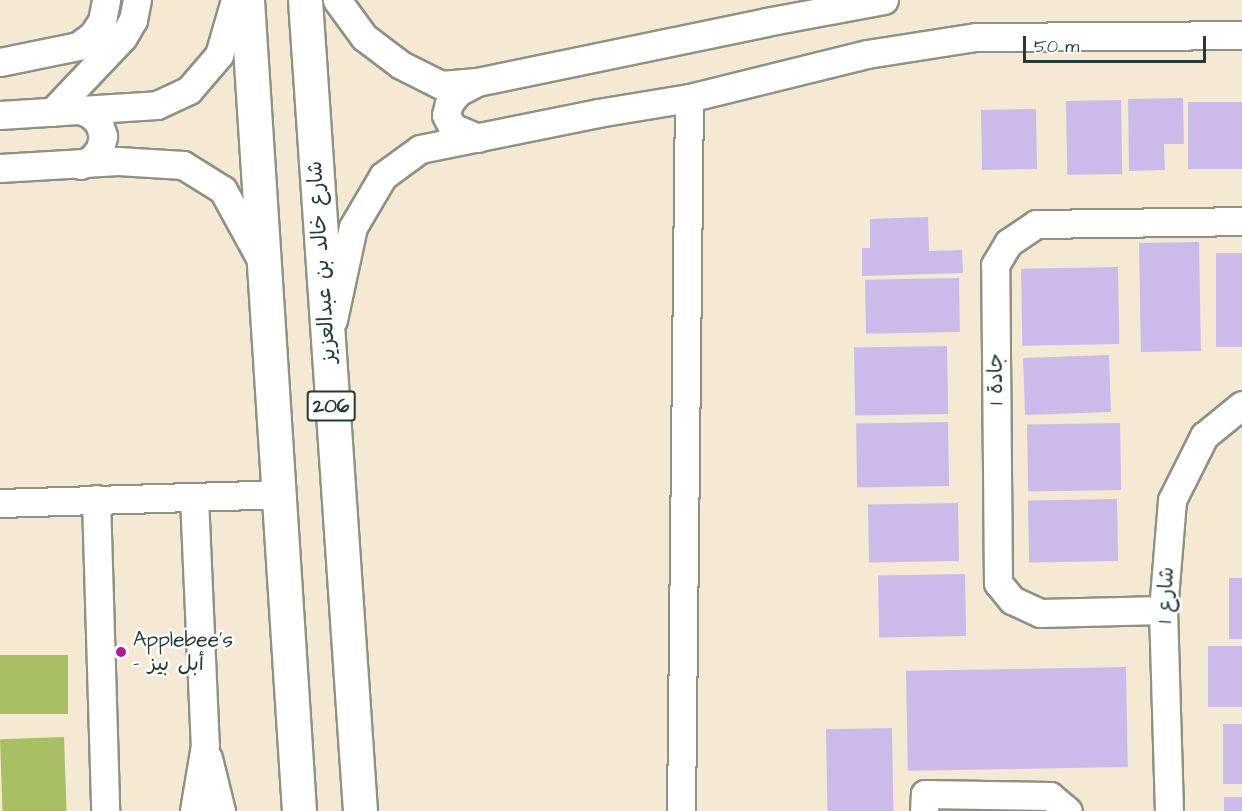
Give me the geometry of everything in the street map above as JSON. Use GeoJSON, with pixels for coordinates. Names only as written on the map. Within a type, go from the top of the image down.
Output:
{"type":"FeatureCollection","features":[{"type":"Feature","properties":{"kind":"main road","name":"206"},"geometry":{"type":"LineString","coordinates":[[247,0],[299,811]]}},
{"type":"Feature","properties":{"kind":"main road","name":"شارع خالد بن عبدالعزيز"},"geometry":{"type":"LineString","coordinates":[[305,0],[360,811]]}},
{"type":"Feature","properties":{"kind":"street"},"geometry":{"type":"LineString","coordinates":[[0,62],[78,46],[92,36],[102,21],[106,0]]}},
{"type":"Feature","properties":{"kind":"street"},"geometry":{"type":"LineString","coordinates":[[65,110],[95,69],[123,37],[133,20],[137,0]]}},
{"type":"Feature","properties":{"kind":"street"},"geometry":{"type":"LineString","coordinates":[[0,115],[157,105],[189,90],[219,55],[235,0]]}},
{"type":"Feature","properties":{"kind":"street"},"geometry":{"type":"LineString","coordinates":[[337,0],[363,37],[401,64],[441,85],[477,82],[760,11],[884,0]]}},
{"type":"Feature","properties":{"kind":"street"},"geometry":{"type":"LineString","coordinates":[[327,348],[353,227],[383,176],[420,149],[598,113],[689,98],[867,54],[976,37],[1239,32]]}},
{"type":"Feature","properties":{"kind":"street"},"geometry":{"type":"LineString","coordinates":[[477,82],[458,92],[449,103],[446,115],[452,127],[478,138]]}},
{"type":"Feature","properties":{"kind":"street"},"geometry":{"type":"LineString","coordinates":[[681,811],[689,98]]}},
{"type":"Feature","properties":{"kind":"street"},"geometry":{"type":"LineString","coordinates":[[65,110],[90,114],[99,123],[103,136],[96,154],[80,165]]}},
{"type":"Feature","properties":{"kind":"street"},"geometry":{"type":"LineString","coordinates":[[0,168],[118,161],[183,165],[223,190],[266,269]]}},
{"type":"Feature","properties":{"kind":"street","name":"جادة 1"},"geometry":{"type":"LineString","coordinates":[[1163,610],[1040,614],[1012,600],[998,583],[995,265],[1008,243],[1036,224],[1242,222]]}},
{"type":"Feature","properties":{"kind":"street","name":"شارع 1"},"geometry":{"type":"LineString","coordinates":[[1169,811],[1163,610],[1172,500],[1204,436],[1242,405]]}},
{"type":"Feature","properties":{"kind":"street"},"geometry":{"type":"LineString","coordinates":[[0,503],[280,494]]}},
{"type":"Feature","properties":{"kind":"street"},"geometry":{"type":"LineString","coordinates":[[194,497],[205,745],[221,811]]}},
{"type":"Feature","properties":{"kind":"street"},"geometry":{"type":"LineString","coordinates":[[96,499],[105,811]]}},
{"type":"Feature","properties":{"kind":"street"},"geometry":{"type":"LineString","coordinates":[[194,811],[205,745]]}},
{"type":"Feature","properties":{"kind":"street"},"geometry":{"type":"LineString","coordinates":[[924,811],[925,795],[1050,795],[1068,811]]}},
{"type":"Feature","properties":{"kind":"green space"},"geometry":{"type":"Polygon","coordinates":[[[0,655],[68,655],[68,714],[0,714],[0,655]]]}},
{"type":"Feature","properties":{"kind":"green space"},"geometry":{"type":"Polygon","coordinates":[[[64,737],[67,811],[3,811],[0,739],[64,737]]]}},
{"type":"Feature","properties":{"kind":"building"},"geometry":{"type":"Polygon","coordinates":[[[1183,98],[1184,144],[1164,144],[1165,170],[1129,171],[1128,99],[1183,98]]]}},
{"type":"Feature","properties":{"kind":"building"},"geometry":{"type":"Polygon","coordinates":[[[1121,100],[1122,174],[1067,175],[1066,101],[1121,100]]]}},
{"type":"Feature","properties":{"kind":"building"},"geometry":{"type":"Polygon","coordinates":[[[1188,102],[1242,102],[1242,169],[1188,169],[1188,102]]]}},
{"type":"Feature","properties":{"kind":"building"},"geometry":{"type":"Polygon","coordinates":[[[1036,109],[1037,169],[982,170],[981,110],[1036,109]]]}},
{"type":"Feature","properties":{"kind":"building"},"geometry":{"type":"Polygon","coordinates":[[[928,217],[929,251],[962,250],[963,273],[862,276],[862,248],[870,248],[870,219],[928,217]]]}},
{"type":"Feature","properties":{"kind":"building"},"geometry":{"type":"Polygon","coordinates":[[[1199,242],[1201,351],[1141,352],[1139,243],[1199,242]]]}},
{"type":"Feature","properties":{"kind":"building"},"geometry":{"type":"Polygon","coordinates":[[[1216,253],[1242,253],[1242,347],[1216,347],[1216,253]]]}},
{"type":"Feature","properties":{"kind":"building"},"geometry":{"type":"Polygon","coordinates":[[[1118,267],[1119,344],[1022,346],[1021,269],[1118,267]]]}},
{"type":"Feature","properties":{"kind":"building"},"geometry":{"type":"Polygon","coordinates":[[[959,278],[960,332],[866,334],[865,280],[959,278]]]}},
{"type":"Feature","properties":{"kind":"building"},"geometry":{"type":"Polygon","coordinates":[[[947,346],[948,414],[855,416],[854,348],[947,346]]]}},
{"type":"Feature","properties":{"kind":"building"},"geometry":{"type":"Polygon","coordinates":[[[1109,355],[1111,412],[1025,415],[1023,358],[1109,355]]]}},
{"type":"Feature","properties":{"kind":"building"},"geometry":{"type":"Polygon","coordinates":[[[948,422],[949,486],[857,488],[856,424],[948,422]]]}},
{"type":"Feature","properties":{"kind":"building"},"geometry":{"type":"Polygon","coordinates":[[[1120,423],[1121,490],[1028,492],[1027,425],[1120,423]]]}},
{"type":"Feature","properties":{"kind":"building"},"geometry":{"type":"Polygon","coordinates":[[[1117,499],[1118,561],[1029,563],[1028,501],[1117,499]]]}},
{"type":"Feature","properties":{"kind":"building"},"geometry":{"type":"Polygon","coordinates":[[[958,503],[959,561],[869,563],[868,505],[958,503]]]}},
{"type":"Feature","properties":{"kind":"building"},"geometry":{"type":"Polygon","coordinates":[[[965,574],[966,636],[879,638],[878,576],[965,574]]]}},
{"type":"Feature","properties":{"kind":"building"},"geometry":{"type":"Polygon","coordinates":[[[1229,578],[1242,578],[1242,639],[1229,639],[1229,578]]]}},
{"type":"Feature","properties":{"kind":"building"},"geometry":{"type":"Polygon","coordinates":[[[1208,646],[1242,646],[1242,707],[1208,707],[1208,646]]]}},
{"type":"Feature","properties":{"kind":"building"},"geometry":{"type":"Polygon","coordinates":[[[1126,667],[1128,767],[908,771],[906,671],[1126,667]]]}},
{"type":"Feature","properties":{"kind":"building"},"geometry":{"type":"Polygon","coordinates":[[[1223,724],[1242,724],[1242,784],[1223,784],[1223,724]]]}},
{"type":"Feature","properties":{"kind":"building"},"geometry":{"type":"Polygon","coordinates":[[[892,728],[893,811],[827,811],[826,729],[892,728]]]}},
{"type":"Feature","properties":{"kind":"building"},"geometry":{"type":"Polygon","coordinates":[[[1224,797],[1242,797],[1242,811],[1224,811],[1224,797]]]}},
{"type":"Feature","properties":{"kind":"place","name":"Applebee's - أبل بيز"},"geometry":{"type":"Point","coordinates":[121,652]}}]}
